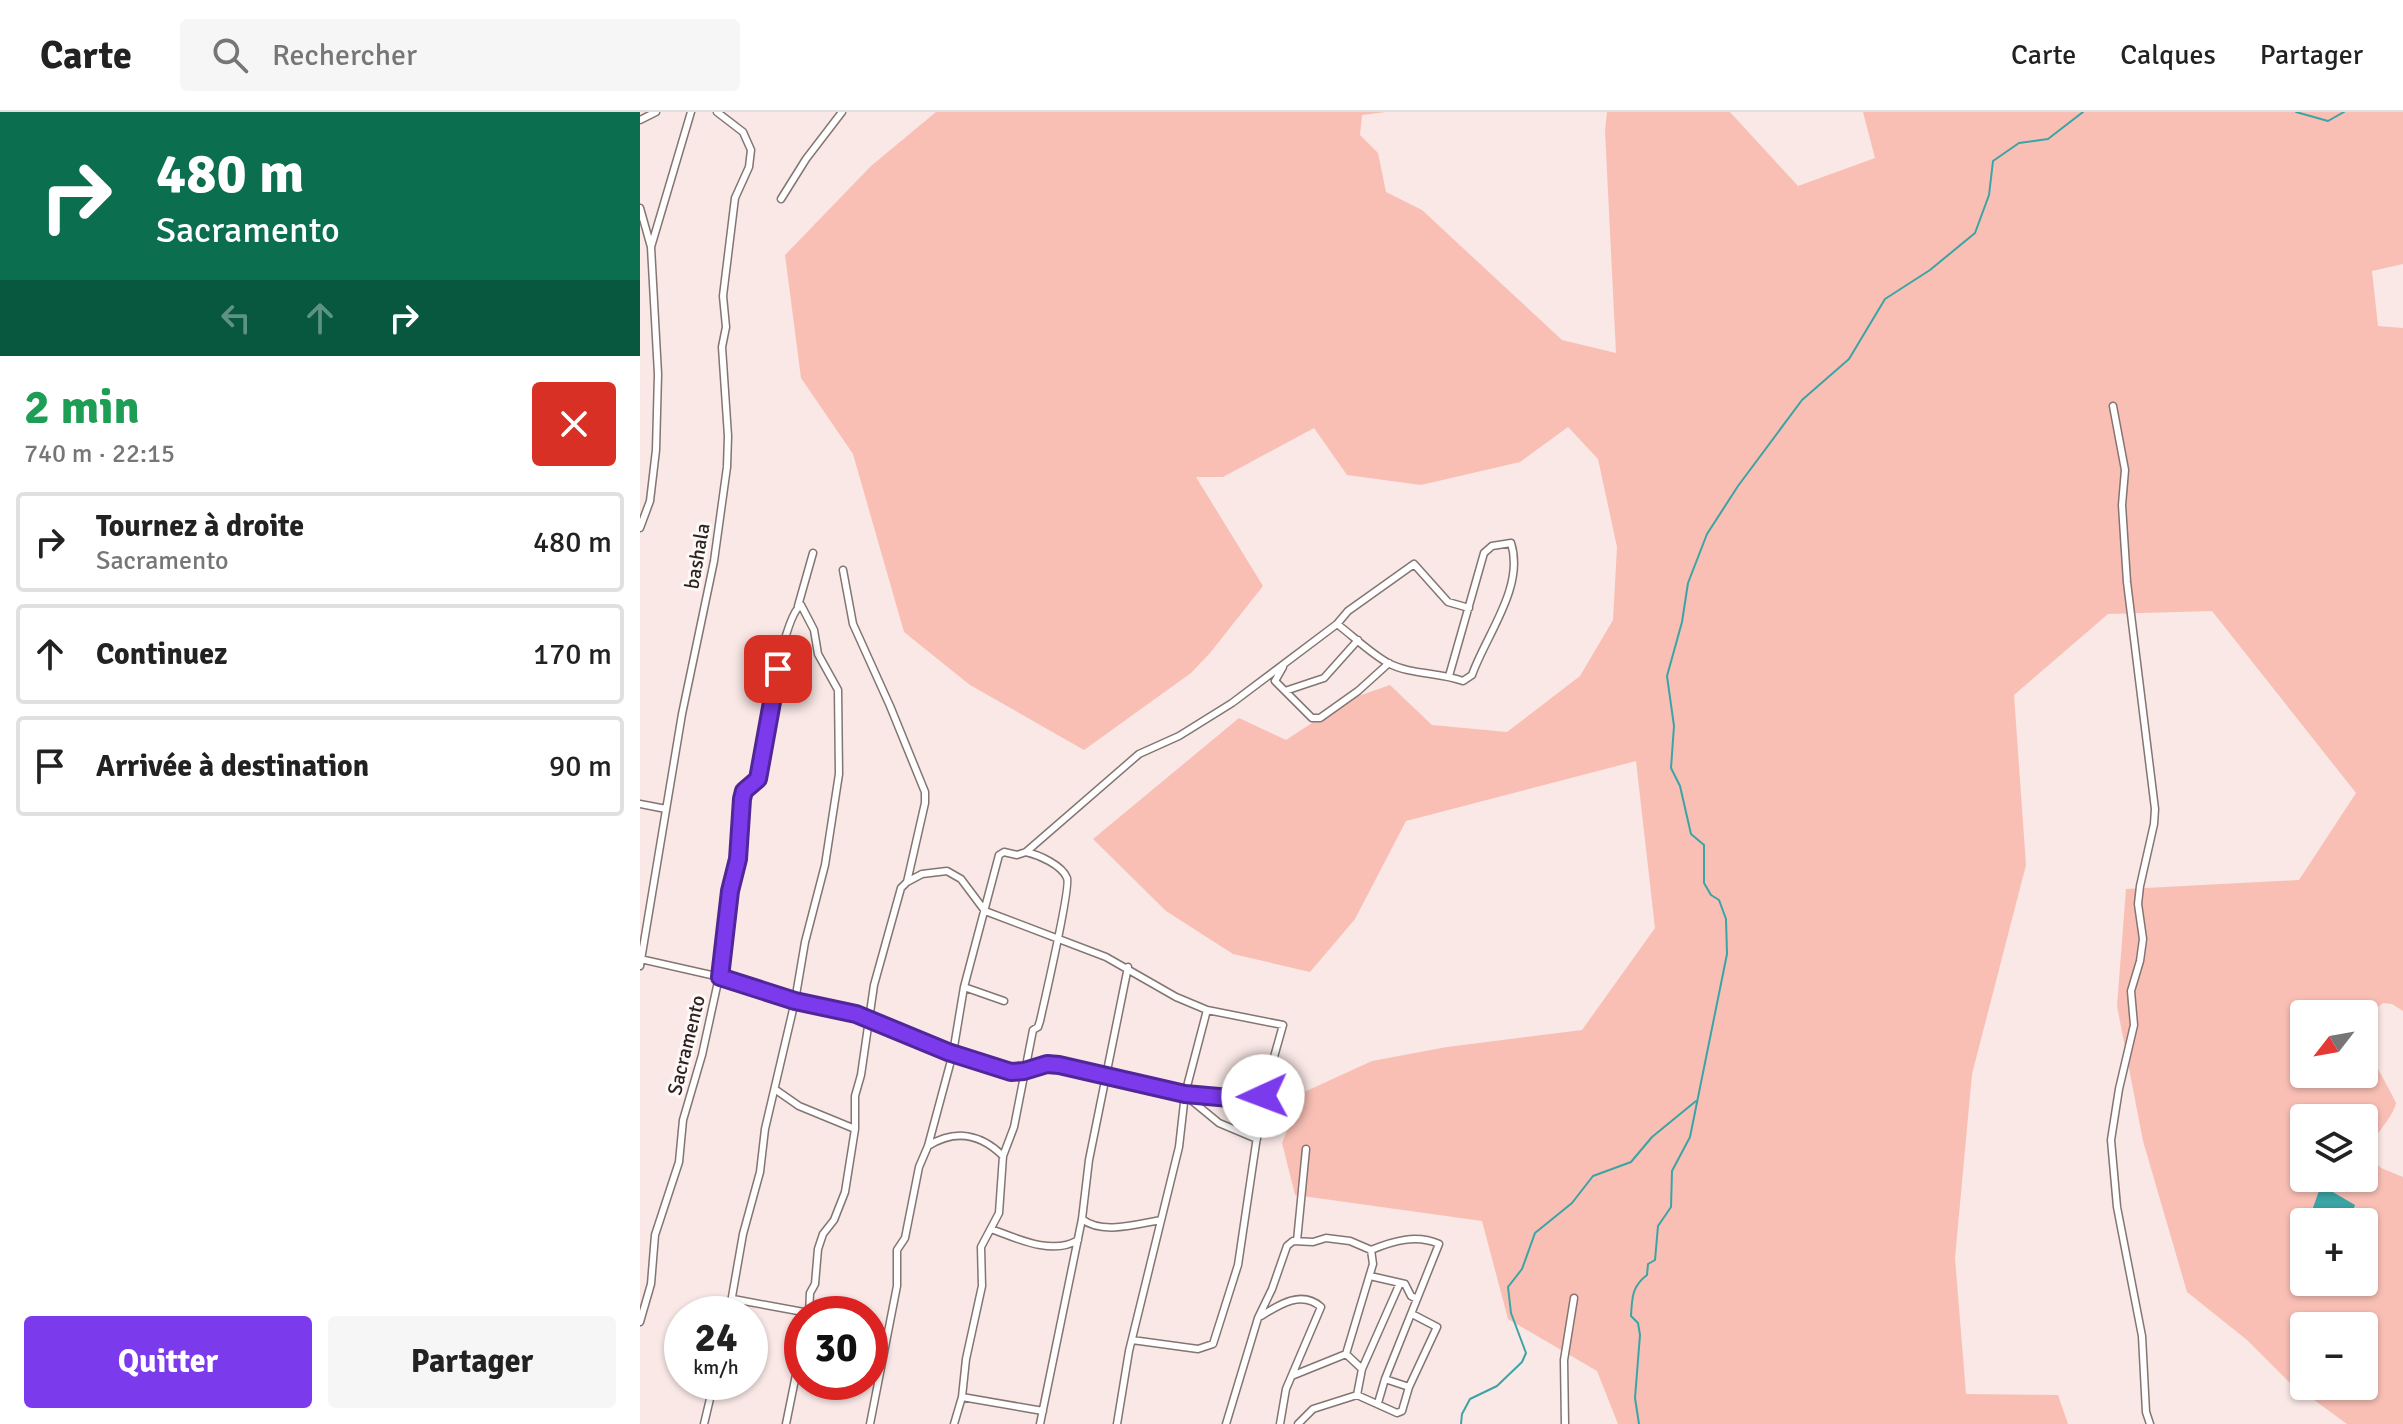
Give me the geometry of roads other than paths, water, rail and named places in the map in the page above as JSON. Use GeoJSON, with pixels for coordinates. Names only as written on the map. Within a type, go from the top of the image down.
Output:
{"type":"FeatureCollection","features":[{"type":"Feature","properties":{"kind":"street"},"geometry":{"type":"LineString","coordinates":[[640,120],[656,112]]}},
{"type":"Feature","properties":{"kind":"street"},"geometry":{"type":"LineString","coordinates":[[651,247],[691,112]]}},
{"type":"Feature","properties":{"kind":"street","name":"bashala"},"geometry":{"type":"LineString","coordinates":[[641,962],[682,714],[714,561],[727,467],[723,296],[735,198],[749,167],[751,150],[743,132],[717,112]]}},
{"type":"Feature","properties":{"kind":"street"},"geometry":{"type":"LineString","coordinates":[[781,199],[806,159],[842,112]]}},
{"type":"Feature","properties":{"kind":"street"},"geometry":{"type":"LineString","coordinates":[[640,208],[651,247],[658,374],[652,485],[648,512],[640,528]]}},
{"type":"Feature","properties":{"kind":"street"},"geometry":{"type":"LineString","coordinates":[[2113,406],[2125,470],[2122,505],[2125,569],[2155,809],[2139,895],[2143,939],[2131,991],[2134,1025],[2111,1140],[2117,1207],[2142,1336],[2146,1412],[2150,1424]]}},
{"type":"Feature","properties":{"kind":"street"},"geometry":{"type":"LineString","coordinates":[[640,484],[652,485]]}},
{"type":"Feature","properties":{"kind":"street"},"geometry":{"type":"LineString","coordinates":[[1337,624],[1389,663],[1463,681],[1472,675],[1510,585],[1511,543],[1492,546],[1484,553],[1449,676]]}},
{"type":"Feature","properties":{"kind":"street","name":"Sacramento"},"geometry":{"type":"LineString","coordinates":[[640,1322],[651,1284],[655,1237],[679,1162],[683,1120],[720,977],[730,891],[738,859],[742,799],[744,791],[758,779],[783,647],[813,553]]}},
{"type":"Feature","properties":{"kind":"street"},"geometry":{"type":"LineString","coordinates":[[870,1424],[897,1286],[897,1250],[905,1238],[919,1167],[928,1146],[953,1053],[964,987],[999,855],[1004,852],[1017,855],[1026,852],[1139,754],[1157,748],[1204,721],[1285,664],[1337,624],[1348,611],[1414,564],[1448,602],[1469,608]]}},
{"type":"Feature","properties":{"kind":"street"},"geometry":{"type":"LineString","coordinates":[[843,570],[853,624],[925,792],[907,882]]}},
{"type":"Feature","properties":{"kind":"street"},"geometry":{"type":"LineString","coordinates":[[733,1296],[742,1237],[760,1172],[765,1129],[776,1090],[805,942],[819,893],[833,821],[841,744],[838,690],[818,654],[814,630],[804,608],[798,606]]}},
{"type":"Feature","properties":{"kind":"street"},"geometry":{"type":"LineString","coordinates":[[1285,691],[1324,678],[1358,640]]}},
{"type":"Feature","properties":{"kind":"street"},"geometry":{"type":"LineString","coordinates":[[1285,664],[1275,681],[1312,718],[1320,718],[1358,691],[1389,663]]}},
{"type":"Feature","properties":{"kind":"street"},"geometry":{"type":"LineString","coordinates":[[640,804],[666,809]]}},
{"type":"Feature","properties":{"kind":"street"},"geometry":{"type":"LineString","coordinates":[[954,1424],[962,1397],[966,1359],[982,1286],[981,1247],[999,1213],[1003,1156],[1014,1127],[1033,1030],[1040,1021],[1052,977],[1069,885],[1067,879],[1047,860],[1026,852]]}},
{"type":"Feature","properties":{"kind":"street"},"geometry":{"type":"LineString","coordinates":[[811,1296],[823,1234],[843,1203],[855,1129],[855,1096],[868,1020],[895,905],[901,888],[907,882],[922,874],[947,871],[961,879],[985,911],[1128,967],[1176,997],[1207,1010],[1283,1025],[1263,1096],[1238,1265],[1213,1344],[1198,1349],[1132,1340]]}},
{"type":"Feature","properties":{"kind":"street"},"geometry":{"type":"LineString","coordinates":[[641,962],[720,977],[795,1001],[835,1008],[1011,1072],[1059,1065],[1185,1095],[1230,1098],[1263,1096]]}},
{"type":"Feature","properties":{"kind":"street"},"geometry":{"type":"LineString","coordinates":[[1040,1424],[1078,1240],[1089,1160],[1128,967]]}},
{"type":"Feature","properties":{"kind":"street"},"geometry":{"type":"LineString","coordinates":[[964,987],[1004,1001]]}},
{"type":"Feature","properties":{"kind":"street"},"geometry":{"type":"LineString","coordinates":[[1117,1424],[1132,1340],[1179,1147],[1185,1095],[1207,1010]]}},
{"type":"Feature","properties":{"kind":"street"},"geometry":{"type":"LineString","coordinates":[[776,1090],[799,1106],[855,1129]]}},
{"type":"Feature","properties":{"kind":"street"},"geometry":{"type":"LineString","coordinates":[[1185,1095],[1217,1122],[1257,1139]]}},
{"type":"Feature","properties":{"kind":"street"},"geometry":{"type":"LineString","coordinates":[[928,1146],[941,1137],[980,1138],[1003,1156]]}},
{"type":"Feature","properties":{"kind":"street"},"geometry":{"type":"LineString","coordinates":[[1297,1241],[1306,1149]]}},
{"type":"Feature","properties":{"kind":"street"},"geometry":{"type":"LineString","coordinates":[[1082,1219],[1091,1226],[1120,1227],[1161,1220]]}},
{"type":"Feature","properties":{"kind":"street"},"geometry":{"type":"LineString","coordinates":[[991,1229],[1027,1242],[1052,1246],[1065,1246],[1078,1240]]}},
{"type":"Feature","properties":{"kind":"street"},"geometry":{"type":"LineString","coordinates":[[1226,1424],[1258,1318],[1287,1246],[1297,1241],[1332,1238],[1350,1241],[1371,1250],[1392,1241],[1416,1239],[1437,1242],[1439,1248],[1378,1403]]}},
{"type":"Feature","properties":{"kind":"street"},"geometry":{"type":"LineString","coordinates":[[1346,1354],[1373,1264],[1371,1250]]}},
{"type":"Feature","properties":{"kind":"street"},"geometry":{"type":"LineString","coordinates":[[1370,1276],[1405,1284],[1411,1296],[1417,1299]]}},
{"type":"Feature","properties":{"kind":"street"},"geometry":{"type":"LineString","coordinates":[[1357,1395],[1362,1369],[1400,1283]]}},
{"type":"Feature","properties":{"kind":"street"},"geometry":{"type":"LineString","coordinates":[[1258,1318],[1294,1299],[1301,1298],[1320,1305],[1284,1394],[1280,1424]]}},
{"type":"Feature","properties":{"kind":"street"},"geometry":{"type":"LineString","coordinates":[[1565,1424],[1564,1360],[1574,1298]]}},
{"type":"Feature","properties":{"kind":"street"},"geometry":{"type":"LineString","coordinates":[[1298,1424],[1313,1409],[1357,1395],[1400,1412],[1437,1327],[1412,1314]]}},
{"type":"Feature","properties":{"kind":"street"},"geometry":{"type":"LineString","coordinates":[[1293,1376],[1346,1354]]}},
{"type":"Feature","properties":{"kind":"street"},"geometry":{"type":"LineString","coordinates":[[1346,1354],[1362,1369]]}},
{"type":"Feature","properties":{"kind":"street"},"geometry":{"type":"LineString","coordinates":[[1385,1379],[1409,1387]]}},
{"type":"Feature","properties":{"kind":"street"},"geometry":{"type":"LineString","coordinates":[[962,1397],[1043,1411]]}},
{"type":"Feature","properties":{"kind":"street"},"geometry":{"type":"LineString","coordinates":[[704,1424],[710,1400]]}},
{"type":"Feature","properties":{"kind":"street"},"geometry":{"type":"LineString","coordinates":[[786,1424],[791,1400]]}},
{"type":"Feature","properties":{"kind":"water"},"geometry":{"type":"Polygon","coordinates":[[[2319,1192],[2333,1192],[2355,1205],[2354,1208],[2313,1208],[2319,1192]]]}},
{"type":"Feature","properties":{"kind":"waterway"},"geometry":{"type":"LineString","coordinates":[[1639,1424],[1635,1398],[1640,1335],[1638,1323],[1631,1316],[1633,1298],[1638,1284],[1647,1275],[1648,1264],[1655,1260],[1658,1226],[1671,1207],[1672,1171],[1690,1137],[1727,954],[1726,919],[1719,900],[1711,895],[1704,883],[1704,845],[1691,834],[1680,786],[1671,768],[1674,726],[1667,676],[1682,622],[1688,583],[1707,534],[1738,486],[1802,400],[1849,359],[1885,299],[1930,270],[1975,233],[1989,195],[1993,161],[2019,143],[2048,139],[2083,112]]}},
{"type":"Feature","properties":{"kind":"waterway"},"geometry":{"type":"LineString","coordinates":[[2296,112],[2328,121],[2344,112]]}},
{"type":"Feature","properties":{"kind":"waterway"},"geometry":{"type":"LineString","coordinates":[[1461,1424],[1462,1414],[1470,1399],[1497,1386],[1522,1362],[1526,1353],[1511,1313],[1508,1287],[1522,1269],[1535,1233],[1572,1203],[1593,1176],[1631,1162],[1652,1137],[1696,1101]]}}]}
